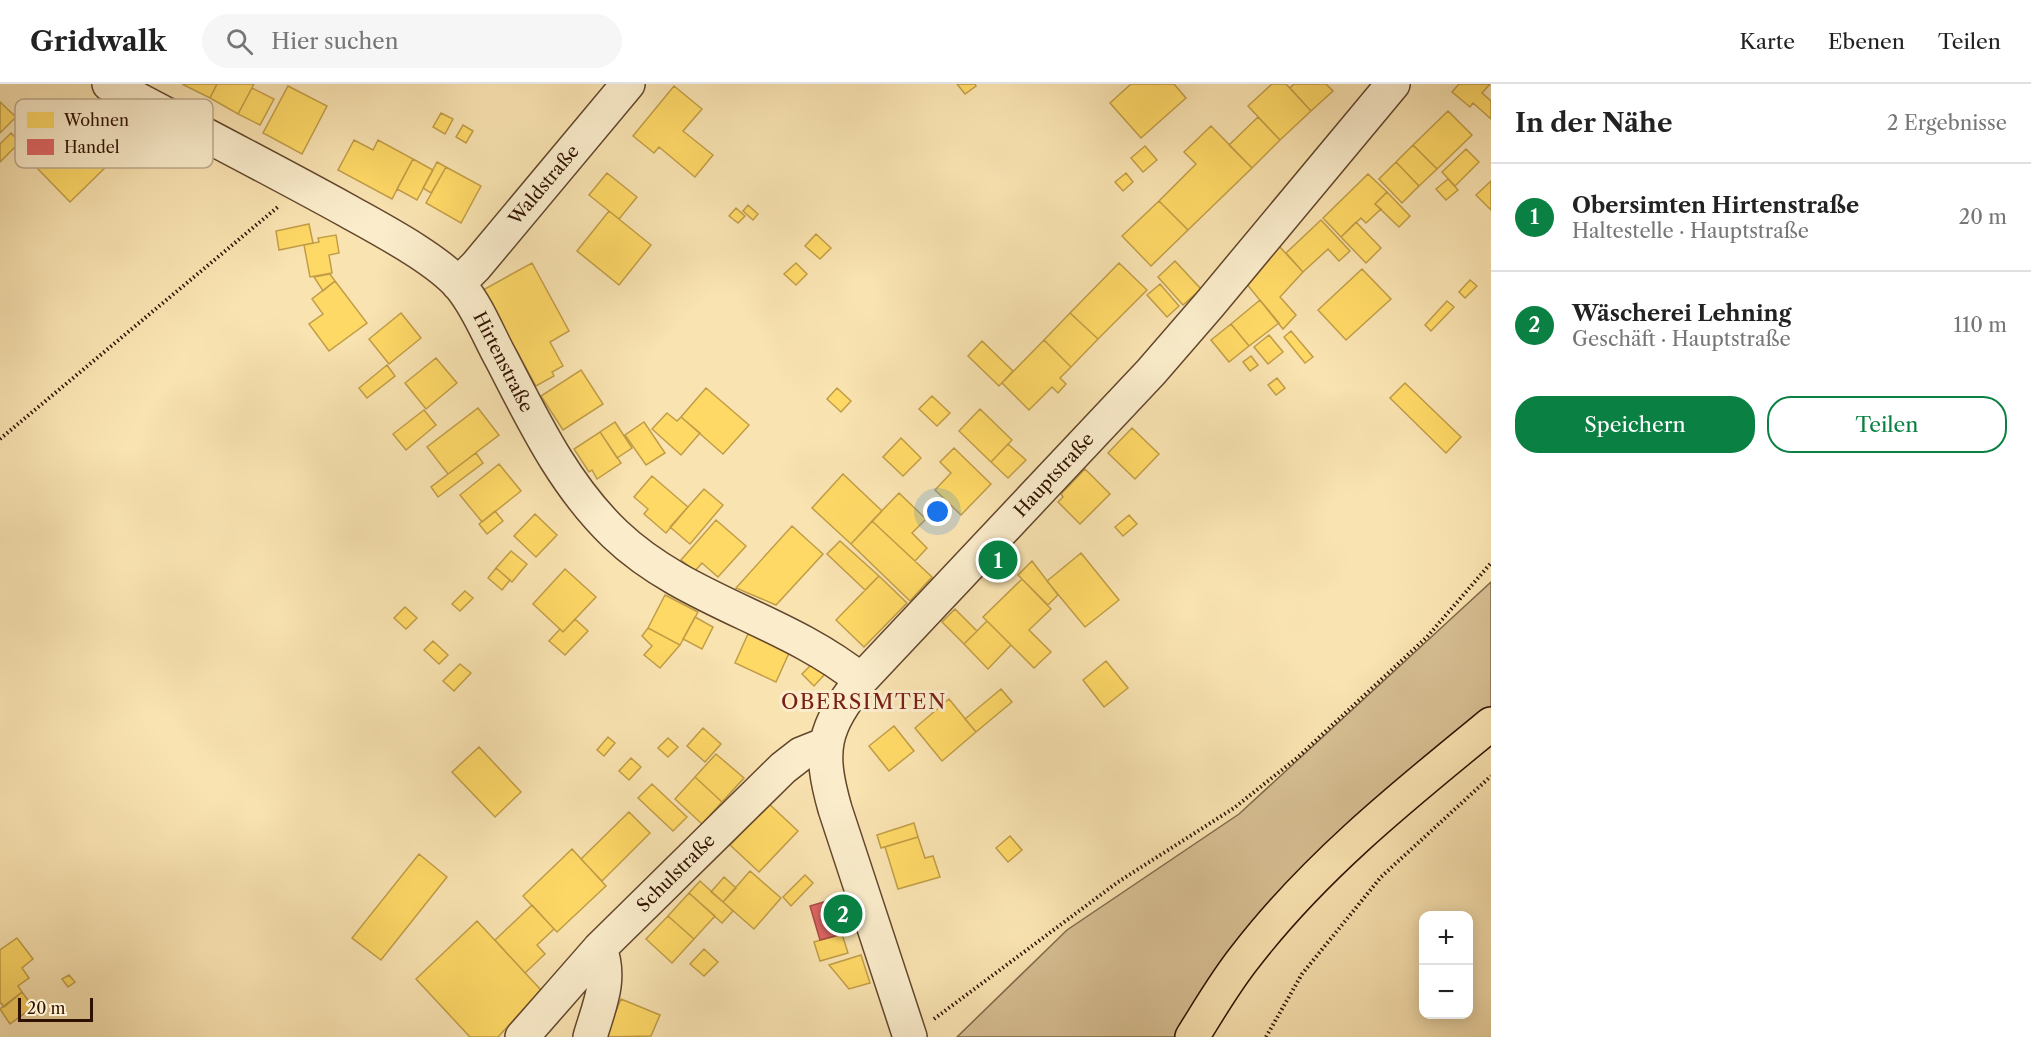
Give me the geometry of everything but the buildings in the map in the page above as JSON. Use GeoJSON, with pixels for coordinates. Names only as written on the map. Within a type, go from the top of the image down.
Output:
{"type":"FeatureCollection","features":[{"type":"Feature","properties":{"kind":"main road"},"geometry":{"type":"LineString","coordinates":[[1192,1037],[1214,1000],[1245,957],[1317,876],[1368,828],[1491,724]]}},
{"type":"Feature","properties":{"kind":"street","name":"Hirtenstraße"},"geometry":{"type":"LineString","coordinates":[[110,84],[138,99]]}},
{"type":"Feature","properties":{"kind":"street","name":"Waldstraße"},"geometry":{"type":"LineString","coordinates":[[458,284],[628,84]]}},
{"type":"Feature","properties":{"kind":"street","name":"Hauptstraße"},"geometry":{"type":"LineString","coordinates":[[918,1031],[835,809],[826,779],[826,744],[833,723],[846,699],[861,680],[1151,372],[1393,84]]}},
{"type":"Feature","properties":{"kind":"street","name":"Hirtenstraße"},"geometry":{"type":"LineString","coordinates":[[213,138],[303,186],[438,266],[458,284],[475,306],[535,423],[562,469],[587,503],[615,534],[644,558],[687,585],[812,646],[837,660],[861,680]]}},
{"type":"Feature","properties":{"kind":"street","name":"Schulstraße"},"geometry":{"type":"LineString","coordinates":[[522,1037],[600,948],[783,768],[801,754],[826,744]]}},
{"type":"Feature","properties":{"kind":"street"},"geometry":{"type":"LineString","coordinates":[[590,1037],[606,975],[600,948]]}},
{"type":"Feature","properties":{"kind":"path"},"geometry":{"type":"LineString","coordinates":[[0,439],[303,186]]}},
{"type":"Feature","properties":{"kind":"path"},"geometry":{"type":"LineString","coordinates":[[918,1031],[1118,882],[1234,808],[1297,758],[1427,637],[1491,563]]}},
{"type":"Feature","properties":{"kind":"path"},"geometry":{"type":"LineString","coordinates":[[1266,1037],[1302,974],[1381,877],[1491,776]]}},
{"type":"Feature","properties":{"kind":"shaded area"},"geometry":{"type":"Polygon","coordinates":[[[1491,582],[1491,709],[1205,991],[1174,1037],[957,1037],[1067,930],[1239,814],[1491,582]]]}},
{"type":"Feature","properties":{"kind":"place","name":"Obersimten Hirtenstraße"},"geometry":{"type":"Point","coordinates":[998,560]}},
{"type":"Feature","properties":{"kind":"place","name":"Wäscherei Lehning"},"geometry":{"type":"Point","coordinates":[843,914]}},
{"type":"Feature","properties":{"kind":"district","name":"OBERSIMTEN"},"geometry":{"type":"Point","coordinates":[864,702]}}]}
